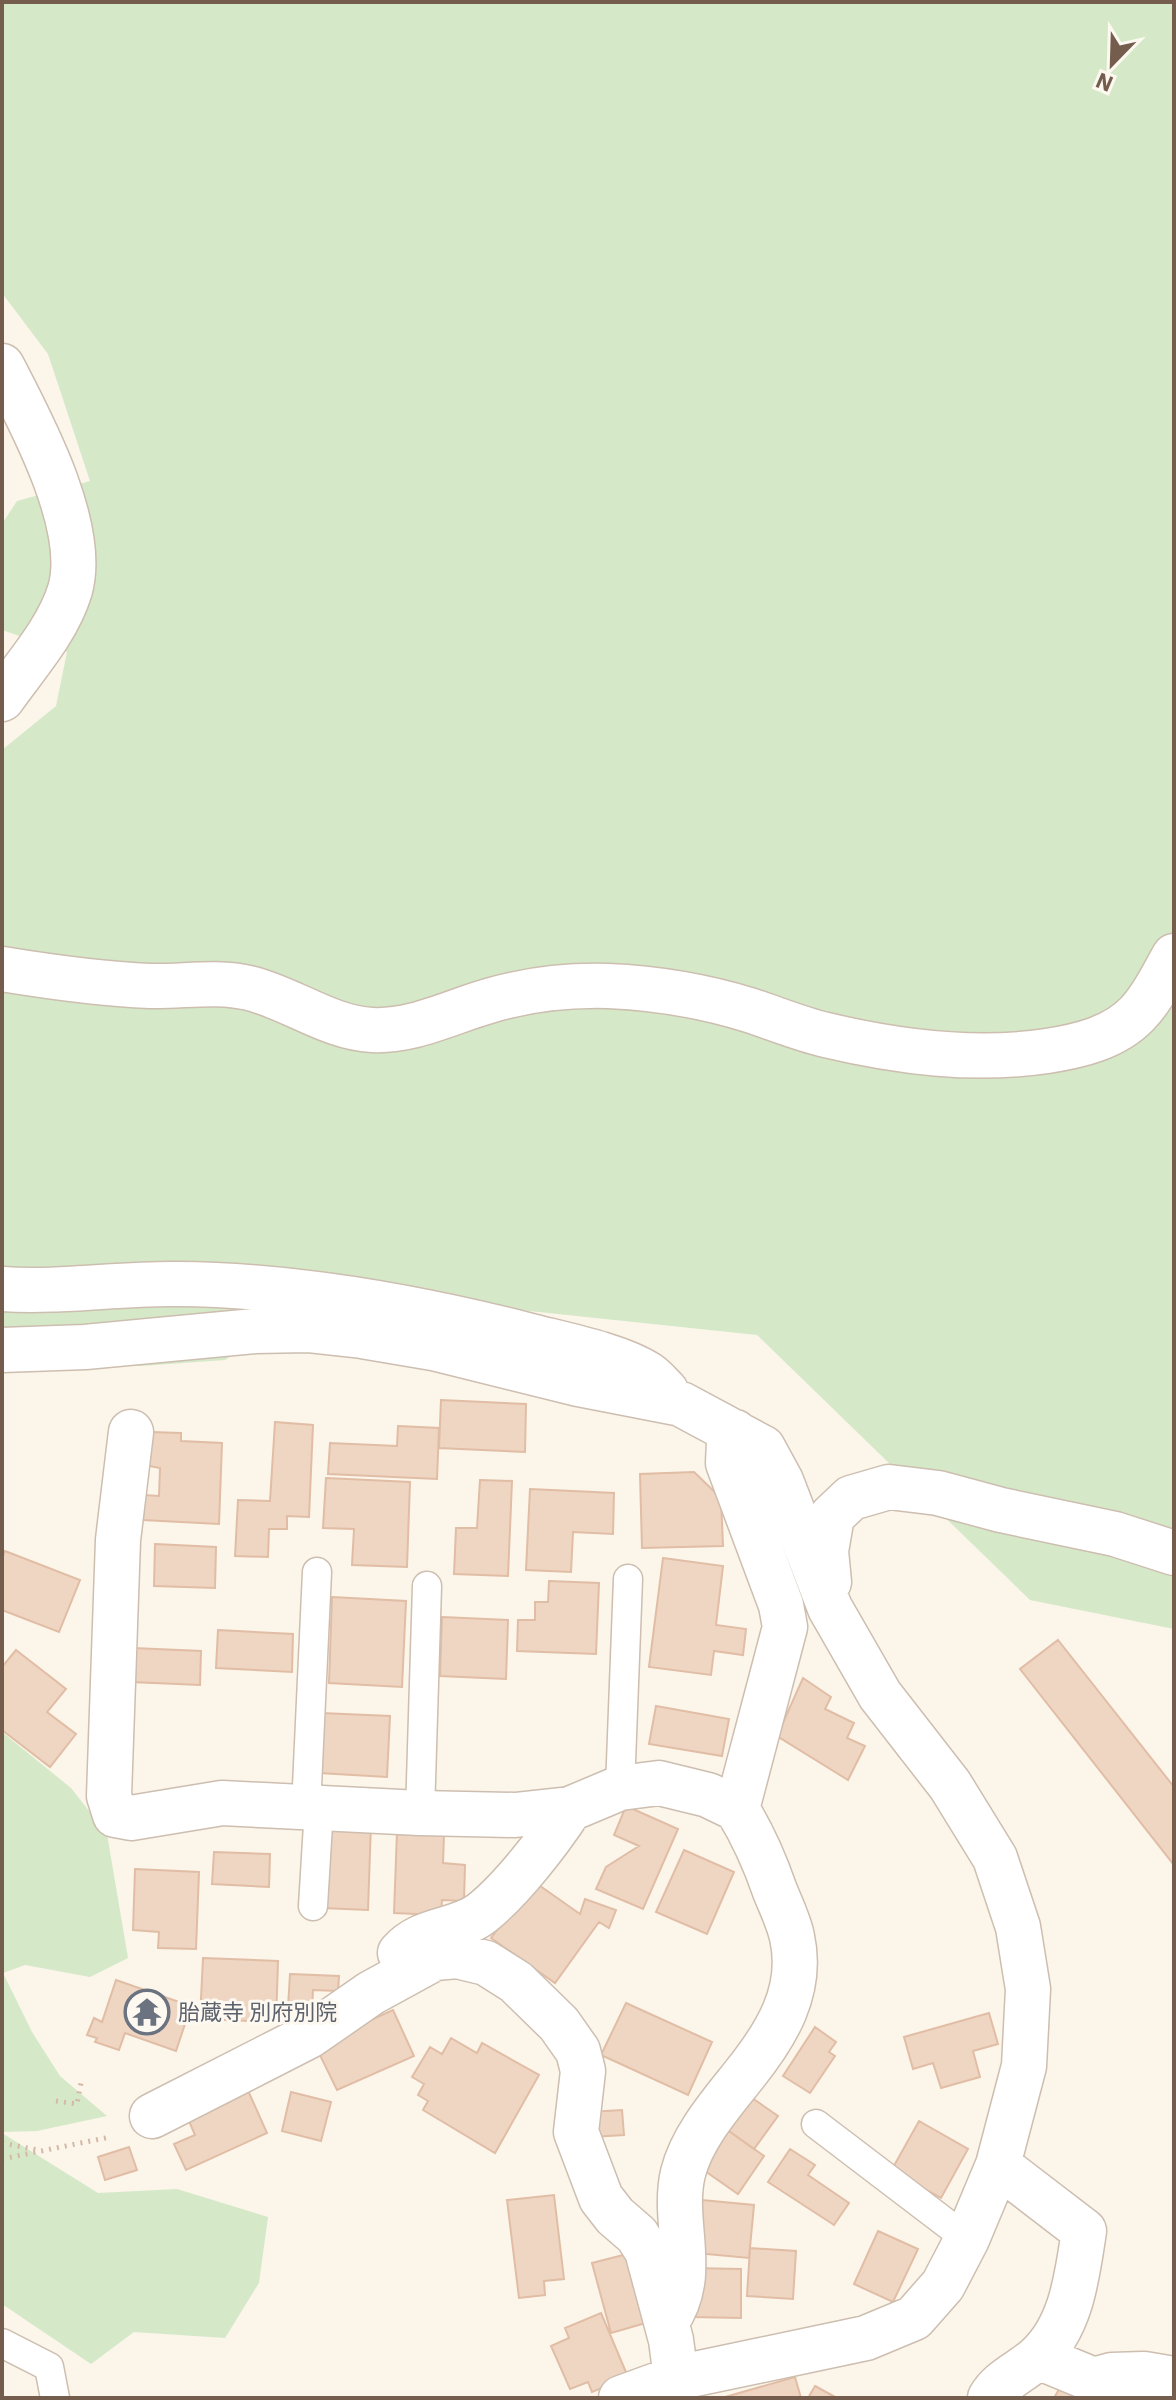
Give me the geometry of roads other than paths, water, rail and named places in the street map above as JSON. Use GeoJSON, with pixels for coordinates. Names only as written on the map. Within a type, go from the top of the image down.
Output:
{"type":"FeatureCollection","features":[{"type":"Feature","properties":{"kind":"street"},"geometry":{"type":"LineString","coordinates":[[2,366],[41,447],[63,503],[72,542],[74,571],[69,592],[52,628],[2,699]]}},
{"type":"Feature","properties":{"kind":"street"},"geometry":{"type":"LineString","coordinates":[[2,969],[151,986],[248,987],[340,1023],[371,1030],[402,1028],[431,1021],[520,993],[565,986],[612,987],[691,995],[746,1009],[823,1035],[897,1049],[952,1056],[993,1056],[1063,1048],[1116,1031],[1138,1013],[1174,956]]}},
{"type":"Feature","properties":{"kind":"street"},"geometry":{"type":"LineString","coordinates":[[2,1289],[53,1291],[177,1284],[358,1299],[451,1315],[595,1352],[647,1374],[681,1404],[763,1448],[781,1481],[830,1608],[880,1695],[950,1785],[995,1858],[1018,1927],[1028,1989],[1024,2066],[998,2165],[967,2239],[943,2285],[914,2318],[866,2338],[689,2384],[621,2398]]}},
{"type":"Feature","properties":{"kind":"street"},"geometry":{"type":"LineString","coordinates":[[2,1350],[85,1347],[255,1331],[307,1330],[433,1348],[578,1384],[681,1404]]}},
{"type":"Feature","properties":{"kind":"street"},"geometry":{"type":"LineString","coordinates":[[131,1432],[118,1540],[109,1796],[115,1815],[131,1818],[222,1803],[515,1815],[570,1809],[620,1788],[659,1783],[708,1795],[737,1809],[751,1832],[792,1936],[795,1976],[786,2011],[770,2043],[706,2127],[683,2174],[683,2281],[678,2306],[667,2321]]}},
{"type":"Feature","properties":{"kind":"street"},"geometry":{"type":"LineString","coordinates":[[735,1432],[729,1442],[728,1463],[781,1605],[785,1627],[737,1809]]}},
{"type":"Feature","properties":{"kind":"street"},"geometry":{"type":"LineString","coordinates":[[830,1608],[826,1551],[832,1516],[851,1498],[889,1487],[938,1493],[1115,1534],[1174,1553]]}},
{"type":"Feature","properties":{"kind":"street"},"geometry":{"type":"LineString","coordinates":[[391,1981],[393,1962],[410,1941],[480,1915],[511,1883],[570,1809]]}},
{"type":"Feature","properties":{"kind":"street"},"geometry":{"type":"LineString","coordinates":[[152,2116],[309,2036],[391,1981],[435,1958],[457,1956],[486,1963],[516,1982],[559,2024],[578,2051],[583,2071],[576,2132],[601,2198],[615,2216],[637,2235],[647,2251],[689,2384]]}},
{"type":"Feature","properties":{"kind":"street"},"geometry":{"type":"LineString","coordinates":[[990,2398],[995,2389],[1038,2357],[1061,2329],[1077,2279],[1084,2231],[998,2165]]}},
{"type":"Feature","properties":{"kind":"street"},"geometry":{"type":"LineString","coordinates":[[1038,2357],[1094,2380],[1112,2375],[1144,2374],[1174,2379]]}},
{"type":"Feature","properties":{"kind":"lane"},"geometry":{"type":"LineString","coordinates":[[313,1906],[317,1572]]}},
{"type":"Feature","properties":{"kind":"lane"},"geometry":{"type":"LineString","coordinates":[[620,1788],[628,1579]]}},
{"type":"Feature","properties":{"kind":"lane"},"geometry":{"type":"LineString","coordinates":[[420,1813],[427,1586]]}},
{"type":"Feature","properties":{"kind":"lane"},"geometry":{"type":"LineString","coordinates":[[816,2124],[967,2239]]}},
{"type":"Feature","properties":{"kind":"lane"},"geometry":{"type":"LineString","coordinates":[[2,2343],[49,2367],[55,2398]]}},
{"type":"Feature","properties":{"kind":"place","name":"胎蔵寺 別府別院"},"geometry":{"type":"Point","coordinates":[147,2012]}}]}
